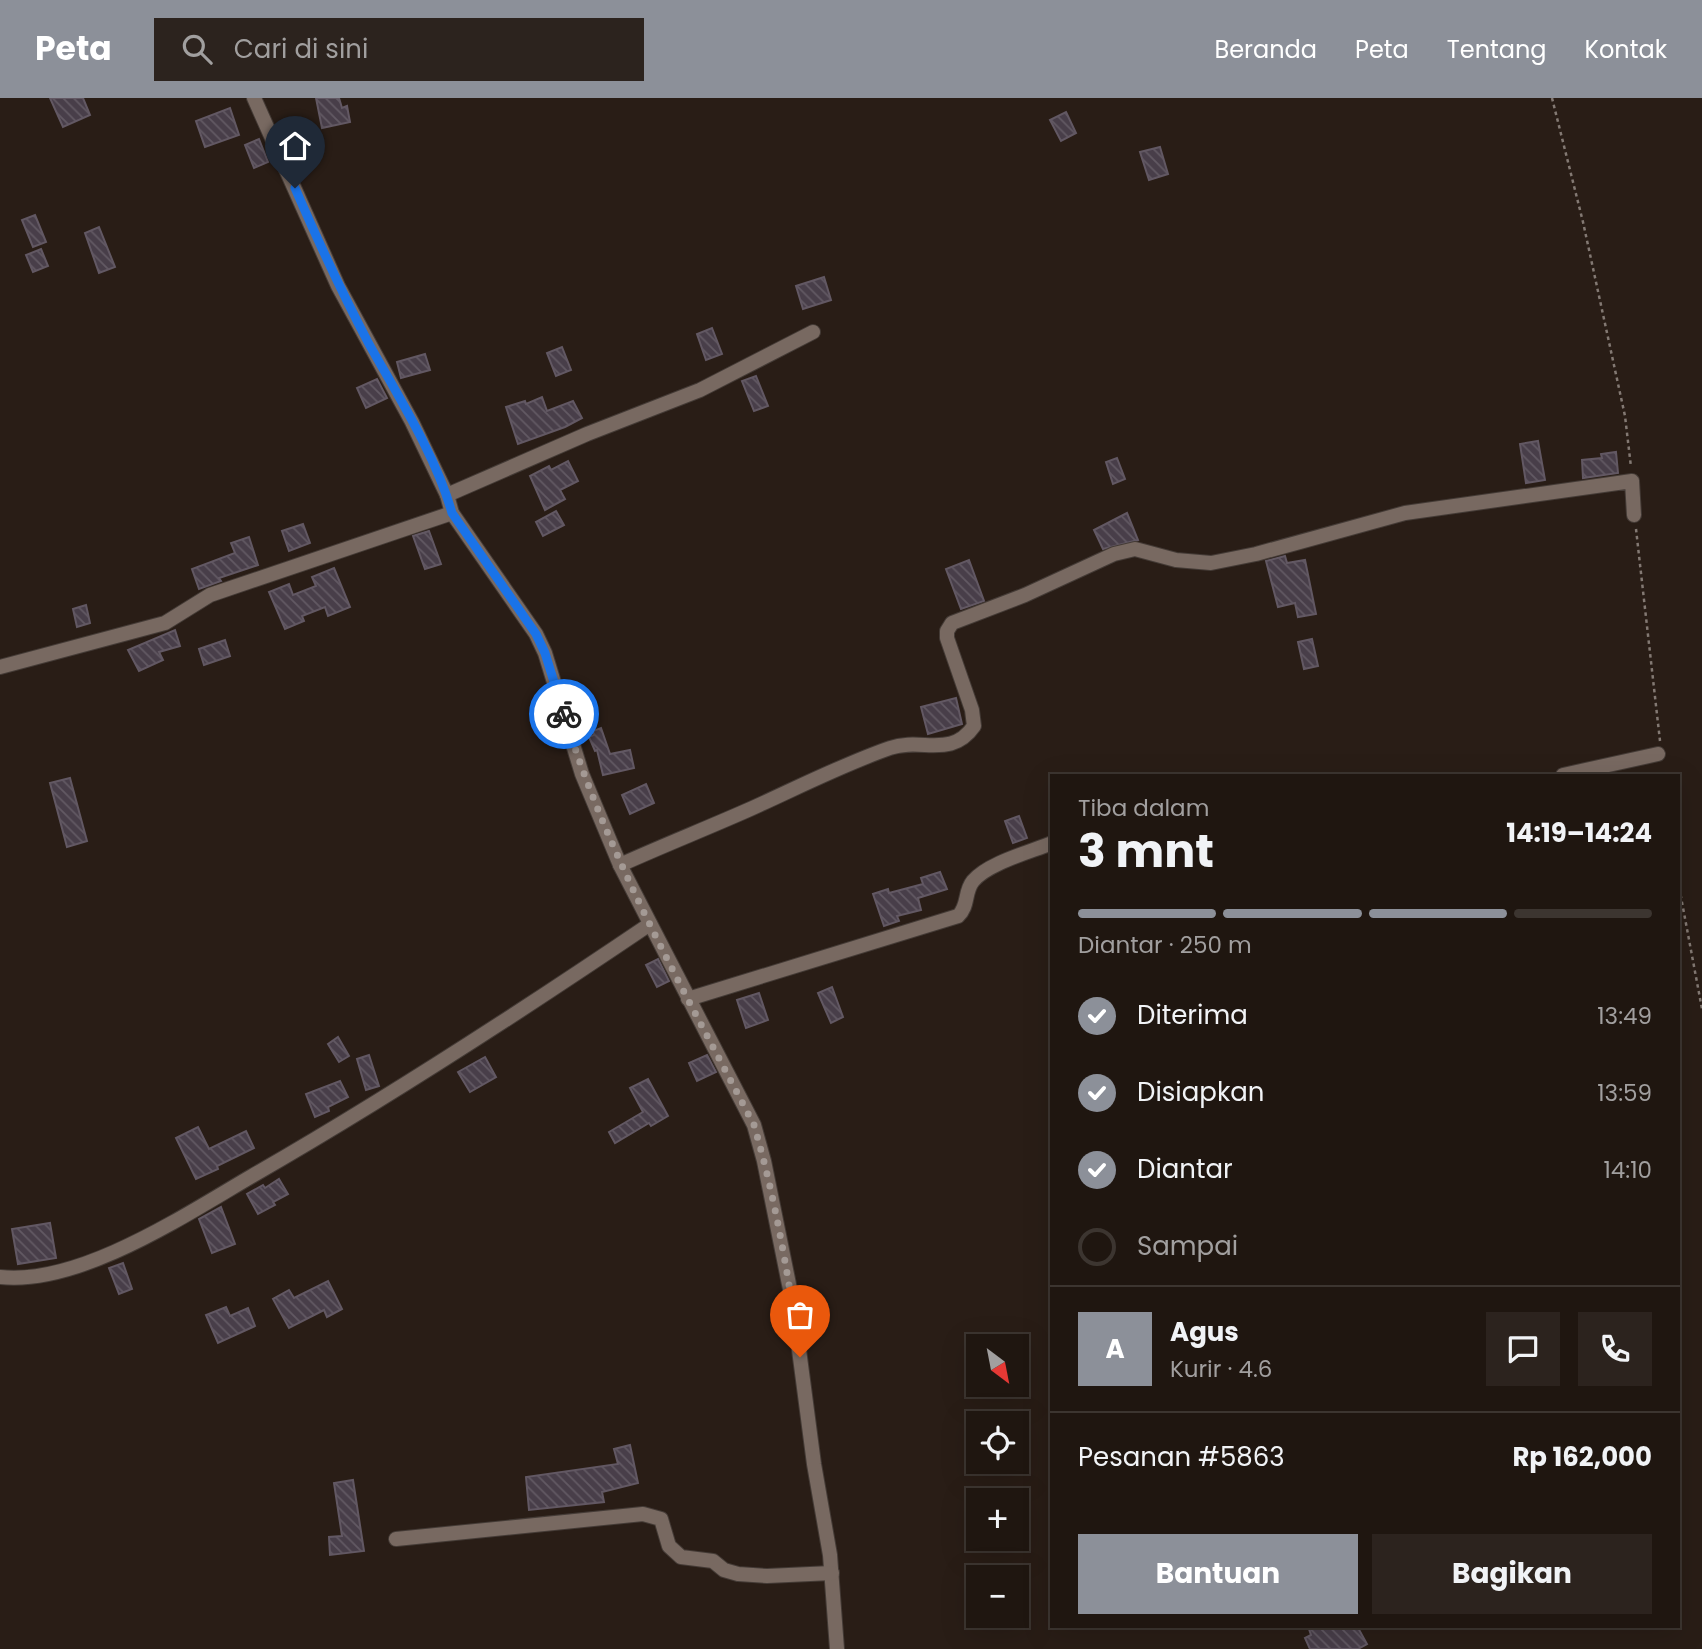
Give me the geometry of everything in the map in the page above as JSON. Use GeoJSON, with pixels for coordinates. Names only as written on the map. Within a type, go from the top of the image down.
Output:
{"type":"FeatureCollection","features":[{"type":"Feature","properties":{"kind":"street"},"geometry":{"type":"LineString","coordinates":[[254,98],[338,286],[412,422],[447,495],[452,513],[531,626],[545,653],[582,774],[620,864],[754,1125],[764,1161],[793,1304],[814,1464],[832,1573],[837,1649]]}},
{"type":"Feature","properties":{"kind":"street"},"geometry":{"type":"LineString","coordinates":[[447,495],[587,434],[700,390],[813,332]]}},
{"type":"Feature","properties":{"kind":"street"},"geometry":{"type":"LineString","coordinates":[[620,864],[894,746],[943,746],[967,736],[974,726],[972,710],[947,638],[947,631],[952,623],[1025,595],[1114,554],[1135,549],[1176,560],[1210,563],[1405,513],[1632,481],[1634,515]]}},
{"type":"Feature","properties":{"kind":"street"},"geometry":{"type":"LineString","coordinates":[[0,667],[165,623],[210,595],[452,513]]}},
{"type":"Feature","properties":{"kind":"street"},"geometry":{"type":"LineString","coordinates":[[1568,774],[1658,754]]}},
{"type":"Feature","properties":{"kind":"street"},"geometry":{"type":"LineString","coordinates":[[688,999],[958,916],[964,911],[969,887],[980,874],[1050,844]]}},
{"type":"Feature","properties":{"kind":"street"},"geometry":{"type":"LineString","coordinates":[[0,1277],[18,1279],[72,1268],[133,1243],[328,1133],[523,1010],[650,924]]}},
{"type":"Feature","properties":{"kind":"street"},"geometry":{"type":"LineString","coordinates":[[396,1539],[654,1515],[665,1525],[669,1546],[681,1557],[713,1561],[724,1570],[738,1574],[767,1576],[832,1573]]}},
{"type":"Feature","properties":{"kind":"path"},"geometry":{"type":"LineString","coordinates":[[1552,98],[1583,222],[1625,415],[1632,481]]}},
{"type":"Feature","properties":{"kind":"path"},"geometry":{"type":"LineString","coordinates":[[1634,515],[1661,739],[1658,754]]}},
{"type":"Feature","properties":{"kind":"path"},"geometry":{"type":"LineString","coordinates":[[1680,892],[1702,1009]]}},
{"type":"Feature","properties":{"kind":"building"},"geometry":{"type":"Polygon","coordinates":[[[50,98],[83,98],[90,115],[63,127],[50,98]]]}},
{"type":"Feature","properties":{"kind":"building"},"geometry":{"type":"Polygon","coordinates":[[[316,98],[339,98],[342,108],[347,106],[350,122],[322,128],[316,98]]]}},
{"type":"Feature","properties":{"kind":"building"},"geometry":{"type":"Polygon","coordinates":[[[230,108],[239,135],[205,147],[196,121],[230,108]]]}},
{"type":"Feature","properties":{"kind":"building"},"geometry":{"type":"Polygon","coordinates":[[[1066,112],[1076,133],[1061,141],[1050,120],[1066,112]]]}},
{"type":"Feature","properties":{"kind":"building"},"geometry":{"type":"Polygon","coordinates":[[[259,139],[268,162],[254,168],[245,145],[259,139]]]}},
{"type":"Feature","properties":{"kind":"building"},"geometry":{"type":"Polygon","coordinates":[[[1160,147],[1168,174],[1149,180],[1140,152],[1160,147]]]}},
{"type":"Feature","properties":{"kind":"building"},"geometry":{"type":"Polygon","coordinates":[[[35,215],[46,242],[33,247],[22,220],[35,215]]]}},
{"type":"Feature","properties":{"kind":"building"},"geometry":{"type":"Polygon","coordinates":[[[99,227],[115,267],[99,273],[85,233],[99,227]]]}},
{"type":"Feature","properties":{"kind":"building"},"geometry":{"type":"Polygon","coordinates":[[[41,249],[48,266],[33,272],[26,255],[41,249]]]}},
{"type":"Feature","properties":{"kind":"building"},"geometry":{"type":"Polygon","coordinates":[[[824,277],[831,300],[803,309],[796,286],[824,277]]]}},
{"type":"Feature","properties":{"kind":"building"},"geometry":{"type":"Polygon","coordinates":[[[712,328],[722,354],[706,360],[697,334],[712,328]]]}},
{"type":"Feature","properties":{"kind":"building"},"geometry":{"type":"Polygon","coordinates":[[[562,347],[571,370],[556,376],[547,353],[562,347]]]}},
{"type":"Feature","properties":{"kind":"building"},"geometry":{"type":"Polygon","coordinates":[[[425,354],[430,370],[401,378],[397,362],[425,354]]]}},
{"type":"Feature","properties":{"kind":"building"},"geometry":{"type":"Polygon","coordinates":[[[756,376],[768,406],[754,411],[742,381],[756,376]]]}},
{"type":"Feature","properties":{"kind":"building"},"geometry":{"type":"Polygon","coordinates":[[[377,379],[387,398],[366,408],[357,388],[377,379]]]}},
{"type":"Feature","properties":{"kind":"building"},"geometry":{"type":"Polygon","coordinates":[[[542,397],[547,411],[573,401],[582,418],[518,444],[506,407],[525,401],[526,404],[542,397]]]}},
{"type":"Feature","properties":{"kind":"building"},"geometry":{"type":"Polygon","coordinates":[[[1538,441],[1545,480],[1526,483],[1520,444],[1538,441]]]}},
{"type":"Feature","properties":{"kind":"building"},"geometry":{"type":"Polygon","coordinates":[[[1616,452],[1618,473],[1583,478],[1582,460],[1602,458],[1601,454],[1616,452]]]}},
{"type":"Feature","properties":{"kind":"building"},"geometry":{"type":"Polygon","coordinates":[[[1117,458],[1125,479],[1113,484],[1106,462],[1117,458]]]}},
{"type":"Feature","properties":{"kind":"building"},"geometry":{"type":"Polygon","coordinates":[[[568,461],[578,481],[560,490],[565,499],[545,510],[530,476],[549,466],[551,470],[568,461]]]}},
{"type":"Feature","properties":{"kind":"building"},"geometry":{"type":"Polygon","coordinates":[[[556,511],[564,525],[543,536],[536,522],[556,511]]]}},
{"type":"Feature","properties":{"kind":"building"},"geometry":{"type":"Polygon","coordinates":[[[1127,513],[1138,540],[1103,549],[1094,530],[1127,513]]]}},
{"type":"Feature","properties":{"kind":"building"},"geometry":{"type":"Polygon","coordinates":[[[303,524],[310,543],[289,551],[282,531],[303,524]]]}},
{"type":"Feature","properties":{"kind":"building"},"geometry":{"type":"Polygon","coordinates":[[[429,531],[441,564],[425,569],[413,536],[429,531]]]}},
{"type":"Feature","properties":{"kind":"building"},"geometry":{"type":"Polygon","coordinates":[[[249,537],[258,565],[219,578],[221,581],[199,589],[192,569],[235,553],[231,543],[249,537]]]}},
{"type":"Feature","properties":{"kind":"building"},"geometry":{"type":"Polygon","coordinates":[[[1285,556],[1287,563],[1305,560],[1316,614],[1298,617],[1295,603],[1278,607],[1266,561],[1285,556]]]}},
{"type":"Feature","properties":{"kind":"building"},"geometry":{"type":"Polygon","coordinates":[[[969,560],[984,601],[961,609],[946,569],[969,560]]]}},
{"type":"Feature","properties":{"kind":"building"},"geometry":{"type":"Polygon","coordinates":[[[334,568],[350,607],[328,616],[325,607],[302,616],[304,621],[285,629],[269,592],[289,584],[293,595],[316,586],[312,577],[334,568]]]}},
{"type":"Feature","properties":{"kind":"building"},"geometry":{"type":"Polygon","coordinates":[[[86,605],[90,623],[77,627],[73,609],[86,605]]]}},
{"type":"Feature","properties":{"kind":"building"},"geometry":{"type":"Polygon","coordinates":[[[175,630],[180,646],[159,652],[163,660],[139,671],[128,650],[175,630]]]}},
{"type":"Feature","properties":{"kind":"building"},"geometry":{"type":"Polygon","coordinates":[[[1312,639],[1318,666],[1304,669],[1298,642],[1312,639]]]}},
{"type":"Feature","properties":{"kind":"building"},"geometry":{"type":"Polygon","coordinates":[[[225,640],[230,656],[204,665],[199,649],[225,640]]]}},
{"type":"Feature","properties":{"kind":"building"},"geometry":{"type":"Polygon","coordinates":[[[956,698],[962,724],[928,734],[921,707],[956,698]]]}},
{"type":"Feature","properties":{"kind":"building"},"geometry":{"type":"Polygon","coordinates":[[[601,728],[610,754],[630,750],[634,768],[603,775],[597,750],[595,751],[589,737],[594,735],[593,731],[601,728]]]}},
{"type":"Feature","properties":{"kind":"building"},"geometry":{"type":"Polygon","coordinates":[[[70,778],[87,841],[67,847],[50,783],[70,778]]]}},
{"type":"Feature","properties":{"kind":"building"},"geometry":{"type":"Polygon","coordinates":[[[646,784],[654,803],[630,814],[622,795],[646,784]]]}},
{"type":"Feature","properties":{"kind":"building"},"geometry":{"type":"Polygon","coordinates":[[[1019,816],[1027,838],[1013,843],[1005,821],[1019,816]]]}},
{"type":"Feature","properties":{"kind":"building"},"geometry":{"type":"Polygon","coordinates":[[[940,872],[947,889],[918,898],[921,910],[897,916],[899,921],[884,926],[873,894],[888,889],[889,893],[923,884],[921,878],[940,872]]]}},
{"type":"Feature","properties":{"kind":"building"},"geometry":{"type":"Polygon","coordinates":[[[658,959],[669,981],[657,987],[646,965],[658,959]]]}},
{"type":"Feature","properties":{"kind":"building"},"geometry":{"type":"Polygon","coordinates":[[[832,987],[843,1017],[831,1023],[818,993],[832,987]]]}},
{"type":"Feature","properties":{"kind":"building"},"geometry":{"type":"Polygon","coordinates":[[[759,993],[768,1020],[746,1028],[737,1000],[759,993]]]}},
{"type":"Feature","properties":{"kind":"building"},"geometry":{"type":"Polygon","coordinates":[[[338,1037],[349,1056],[339,1062],[328,1044],[338,1037]]]}},
{"type":"Feature","properties":{"kind":"building"},"geometry":{"type":"Polygon","coordinates":[[[369,1055],[379,1086],[366,1090],[357,1059],[369,1055]]]}},
{"type":"Feature","properties":{"kind":"building"},"geometry":{"type":"Polygon","coordinates":[[[707,1055],[716,1072],[697,1081],[689,1063],[707,1055]]]}},
{"type":"Feature","properties":{"kind":"building"},"geometry":{"type":"Polygon","coordinates":[[[485,1057],[496,1077],[470,1092],[458,1072],[485,1057]]]}},
{"type":"Feature","properties":{"kind":"building"},"geometry":{"type":"Polygon","coordinates":[[[648,1079],[668,1116],[651,1126],[649,1123],[615,1143],[609,1132],[643,1112],[630,1088],[648,1079]]]}},
{"type":"Feature","properties":{"kind":"building"},"geometry":{"type":"Polygon","coordinates":[[[340,1081],[348,1097],[328,1107],[329,1111],[315,1117],[306,1094],[340,1081]]]}},
{"type":"Feature","properties":{"kind":"building"},"geometry":{"type":"Polygon","coordinates":[[[198,1127],[209,1149],[246,1131],[254,1148],[196,1179],[176,1138],[198,1127]]]}},
{"type":"Feature","properties":{"kind":"building"},"geometry":{"type":"Polygon","coordinates":[[[279,1179],[288,1194],[258,1214],[247,1194],[263,1185],[265,1188],[279,1179]]]}},
{"type":"Feature","properties":{"kind":"building"},"geometry":{"type":"Polygon","coordinates":[[[221,1207],[235,1244],[212,1253],[199,1219],[221,1207]]]}},
{"type":"Feature","properties":{"kind":"building"},"geometry":{"type":"Polygon","coordinates":[[[50,1223],[56,1258],[18,1264],[12,1229],[50,1223]]]}},
{"type":"Feature","properties":{"kind":"building"},"geometry":{"type":"Polygon","coordinates":[[[123,1263],[132,1289],[119,1294],[109,1268],[123,1263]]]}},
{"type":"Feature","properties":{"kind":"building"},"geometry":{"type":"Polygon","coordinates":[[[328,1281],[342,1309],[327,1317],[324,1310],[289,1328],[273,1299],[289,1290],[294,1298],[328,1281]]]}},
{"type":"Feature","properties":{"kind":"building"},"geometry":{"type":"Polygon","coordinates":[[[226,1307],[230,1316],[248,1308],[255,1326],[218,1343],[206,1315],[226,1307]]]}},
{"type":"Feature","properties":{"kind":"building"},"geometry":{"type":"Polygon","coordinates":[[[630,1445],[638,1483],[602,1492],[604,1502],[529,1510],[526,1477],[618,1464],[614,1449],[630,1445]]]}},
{"type":"Feature","properties":{"kind":"building"},"geometry":{"type":"Polygon","coordinates":[[[353,1480],[364,1551],[330,1555],[329,1537],[342,1536],[334,1483],[353,1480]]]}},
{"type":"Feature","properties":{"kind":"building"},"geometry":{"type":"Polygon","coordinates":[[[1309,1628],[1358,1628],[1367,1644],[1358,1649],[1310,1649],[1305,1638],[1311,1635],[1309,1628]]]}},
{"type":"Feature","properties":{"kind":"way so far"},"geometry":{"type":"LineString","coordinates":[[564,714],[582,774],[620,864],[754,1125],[764,1161],[793,1304],[800,1357]]}},
{"type":"Feature","properties":{"kind":"route"},"geometry":{"type":"LineString","coordinates":[[295,188],[338,286],[412,422],[447,495],[452,513],[536,634],[545,653],[564,714]]}}]}
